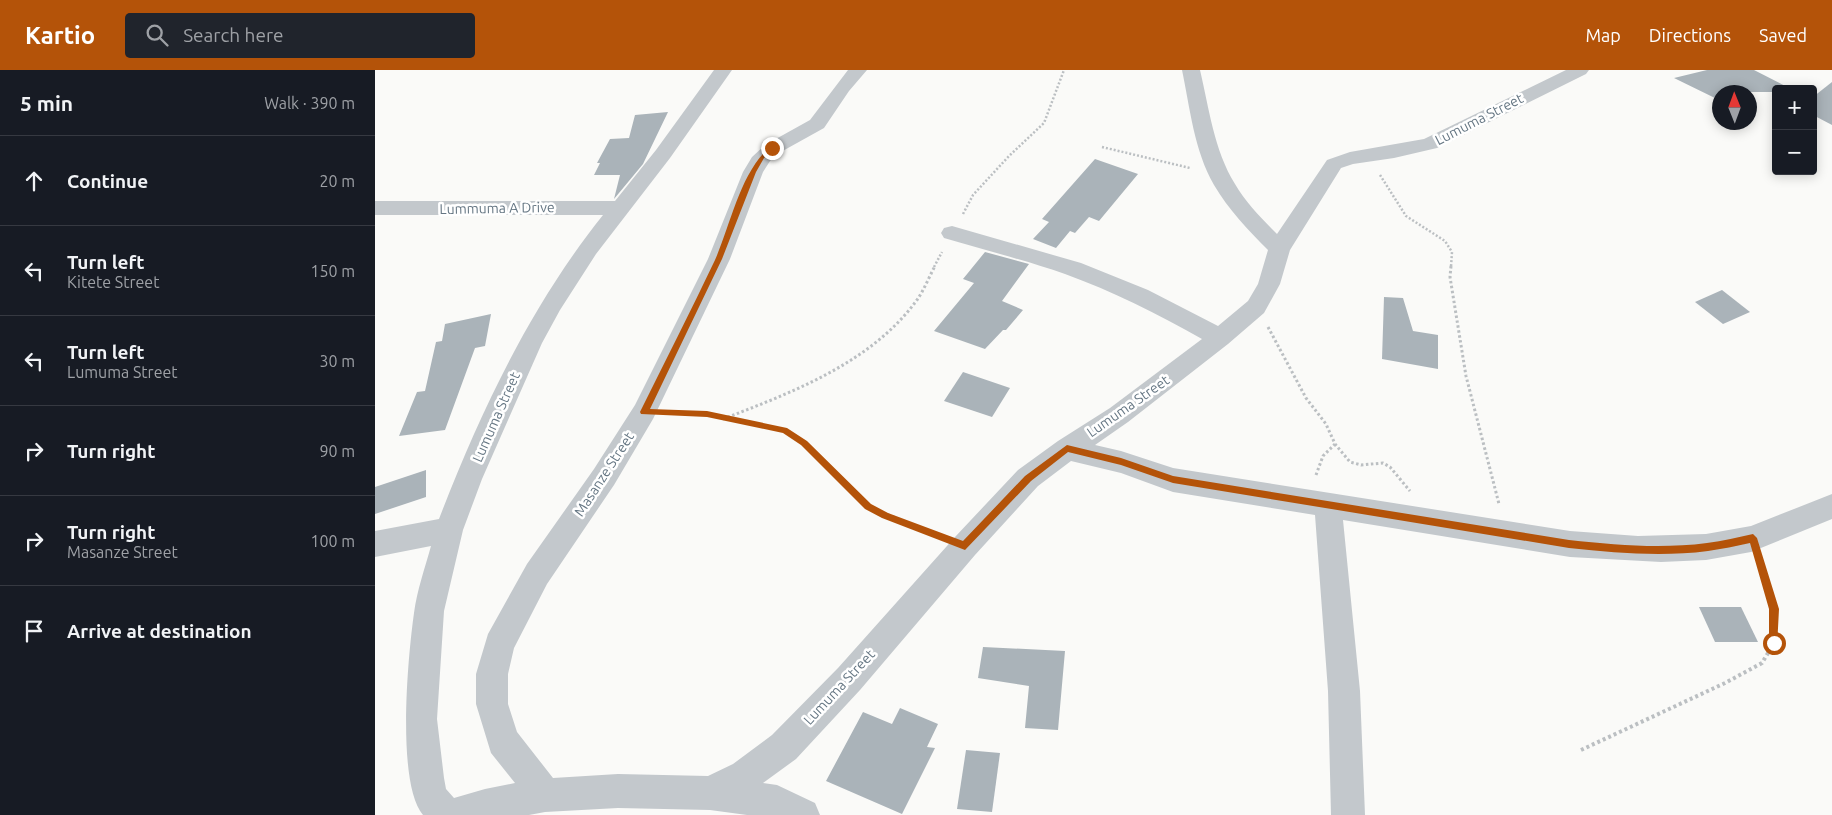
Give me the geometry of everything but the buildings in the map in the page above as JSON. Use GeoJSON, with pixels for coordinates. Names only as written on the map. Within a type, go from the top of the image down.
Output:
{"type":"FeatureCollection","features":[{"type":"Feature","properties":{"kind":"street","name":"Lumuma Street"},"geometry":{"type":"LineString","coordinates":[[446,815],[431,798],[421,719],[429,611],[449,530],[468,479],[530,343],[551,305],[619,208],[663,154],[723,70]]}},
{"type":"Feature","properties":{"kind":"street","name":"Masanze Street"},"geometry":{"type":"LineString","coordinates":[[545,795],[503,741],[492,704],[492,674],[499,645],[537,574],[604,477],[644,412],[719,259],[753,172],[762,157],[772,148],[817,124],[843,87],[858,70]]}},
{"type":"Feature","properties":{"kind":"street"},"geometry":{"type":"LineString","coordinates":[[1191,70],[1205,136],[1219,176],[1247,216],[1279,249]]}},
{"type":"Feature","properties":{"kind":"street","name":"Lumuma Street"},"geometry":{"type":"LineString","coordinates":[[454,815],[485,806],[545,795],[618,791],[709,793],[745,776],[784,747],[849,679],[965,546],[1028,478],[1067,449],[1119,416],[1220,338],[1256,307],[1269,284],[1279,249],[1334,164],[1350,158],[1430,144],[1580,70]]}},
{"type":"Feature","properties":{"kind":"street","name":"Lummuma A Drive"},"geometry":{"type":"LineString","coordinates":[[375,208],[619,208]]}},
{"type":"Feature","properties":{"kind":"street"},"geometry":{"type":"LineString","coordinates":[[952,233],[1088,274],[1139,294],[1220,338]]}},
{"type":"Feature","properties":{"kind":"street"},"geometry":{"type":"LineString","coordinates":[[1067,449],[1121,462],[1173,480],[1569,544],[1626,550],[1669,550],[1708,547],[1753,538],[1832,506]]}},
{"type":"Feature","properties":{"kind":"street"},"geometry":{"type":"LineString","coordinates":[[1318,504],[1344,691],[1348,815]]}},
{"type":"Feature","properties":{"kind":"street"},"geometry":{"type":"LineString","coordinates":[[375,544],[449,530]]}},
{"type":"Feature","properties":{"kind":"street"},"geometry":{"type":"LineString","coordinates":[[709,793],[777,802],[803,815]]}},
{"type":"Feature","properties":{"kind":"path"},"geometry":{"type":"LineString","coordinates":[[723,419],[796,391],[855,357],[891,331],[917,299],[973,195],[1009,156],[1044,123],[1064,70]]}},
{"type":"Feature","properties":{"kind":"path"},"geometry":{"type":"LineString","coordinates":[[1102,147],[1219,176]]}},
{"type":"Feature","properties":{"kind":"path"},"geometry":{"type":"LineString","coordinates":[[1370,155],[1396,203],[1406,216],[1445,241],[1452,252],[1450,277],[1466,376],[1506,534]]}},
{"type":"Feature","properties":{"kind":"path"},"geometry":{"type":"LineString","coordinates":[[1256,307],[1306,398],[1326,424],[1335,444],[1350,462],[1361,464],[1383,463],[1390,467],[1436,522]]}},
{"type":"Feature","properties":{"kind":"path"},"geometry":{"type":"LineString","coordinates":[[644,412],[707,414],[723,419],[755,423],[785,430],[804,443],[868,507],[965,546]]}},
{"type":"Feature","properties":{"kind":"path"},"geometry":{"type":"LineString","coordinates":[[1318,504],[1323,456],[1335,444]]}},
{"type":"Feature","properties":{"kind":"path"},"geometry":{"type":"LineString","coordinates":[[1581,750],[1725,683],[1762,663],[1774,643],[1774,609],[1753,538]]}},
{"type":"Feature","properties":{"kind":"route"},"geometry":{"type":"LineString","coordinates":[[772,148],[762,157],[753,172],[719,259],[644,412],[707,414],[723,419],[755,423],[785,430],[804,443],[868,507],[965,546],[1028,478],[1067,449],[1121,462],[1173,480],[1569,544],[1626,550],[1669,550],[1708,547],[1753,538],[1774,609],[1774,643]]}}]}
